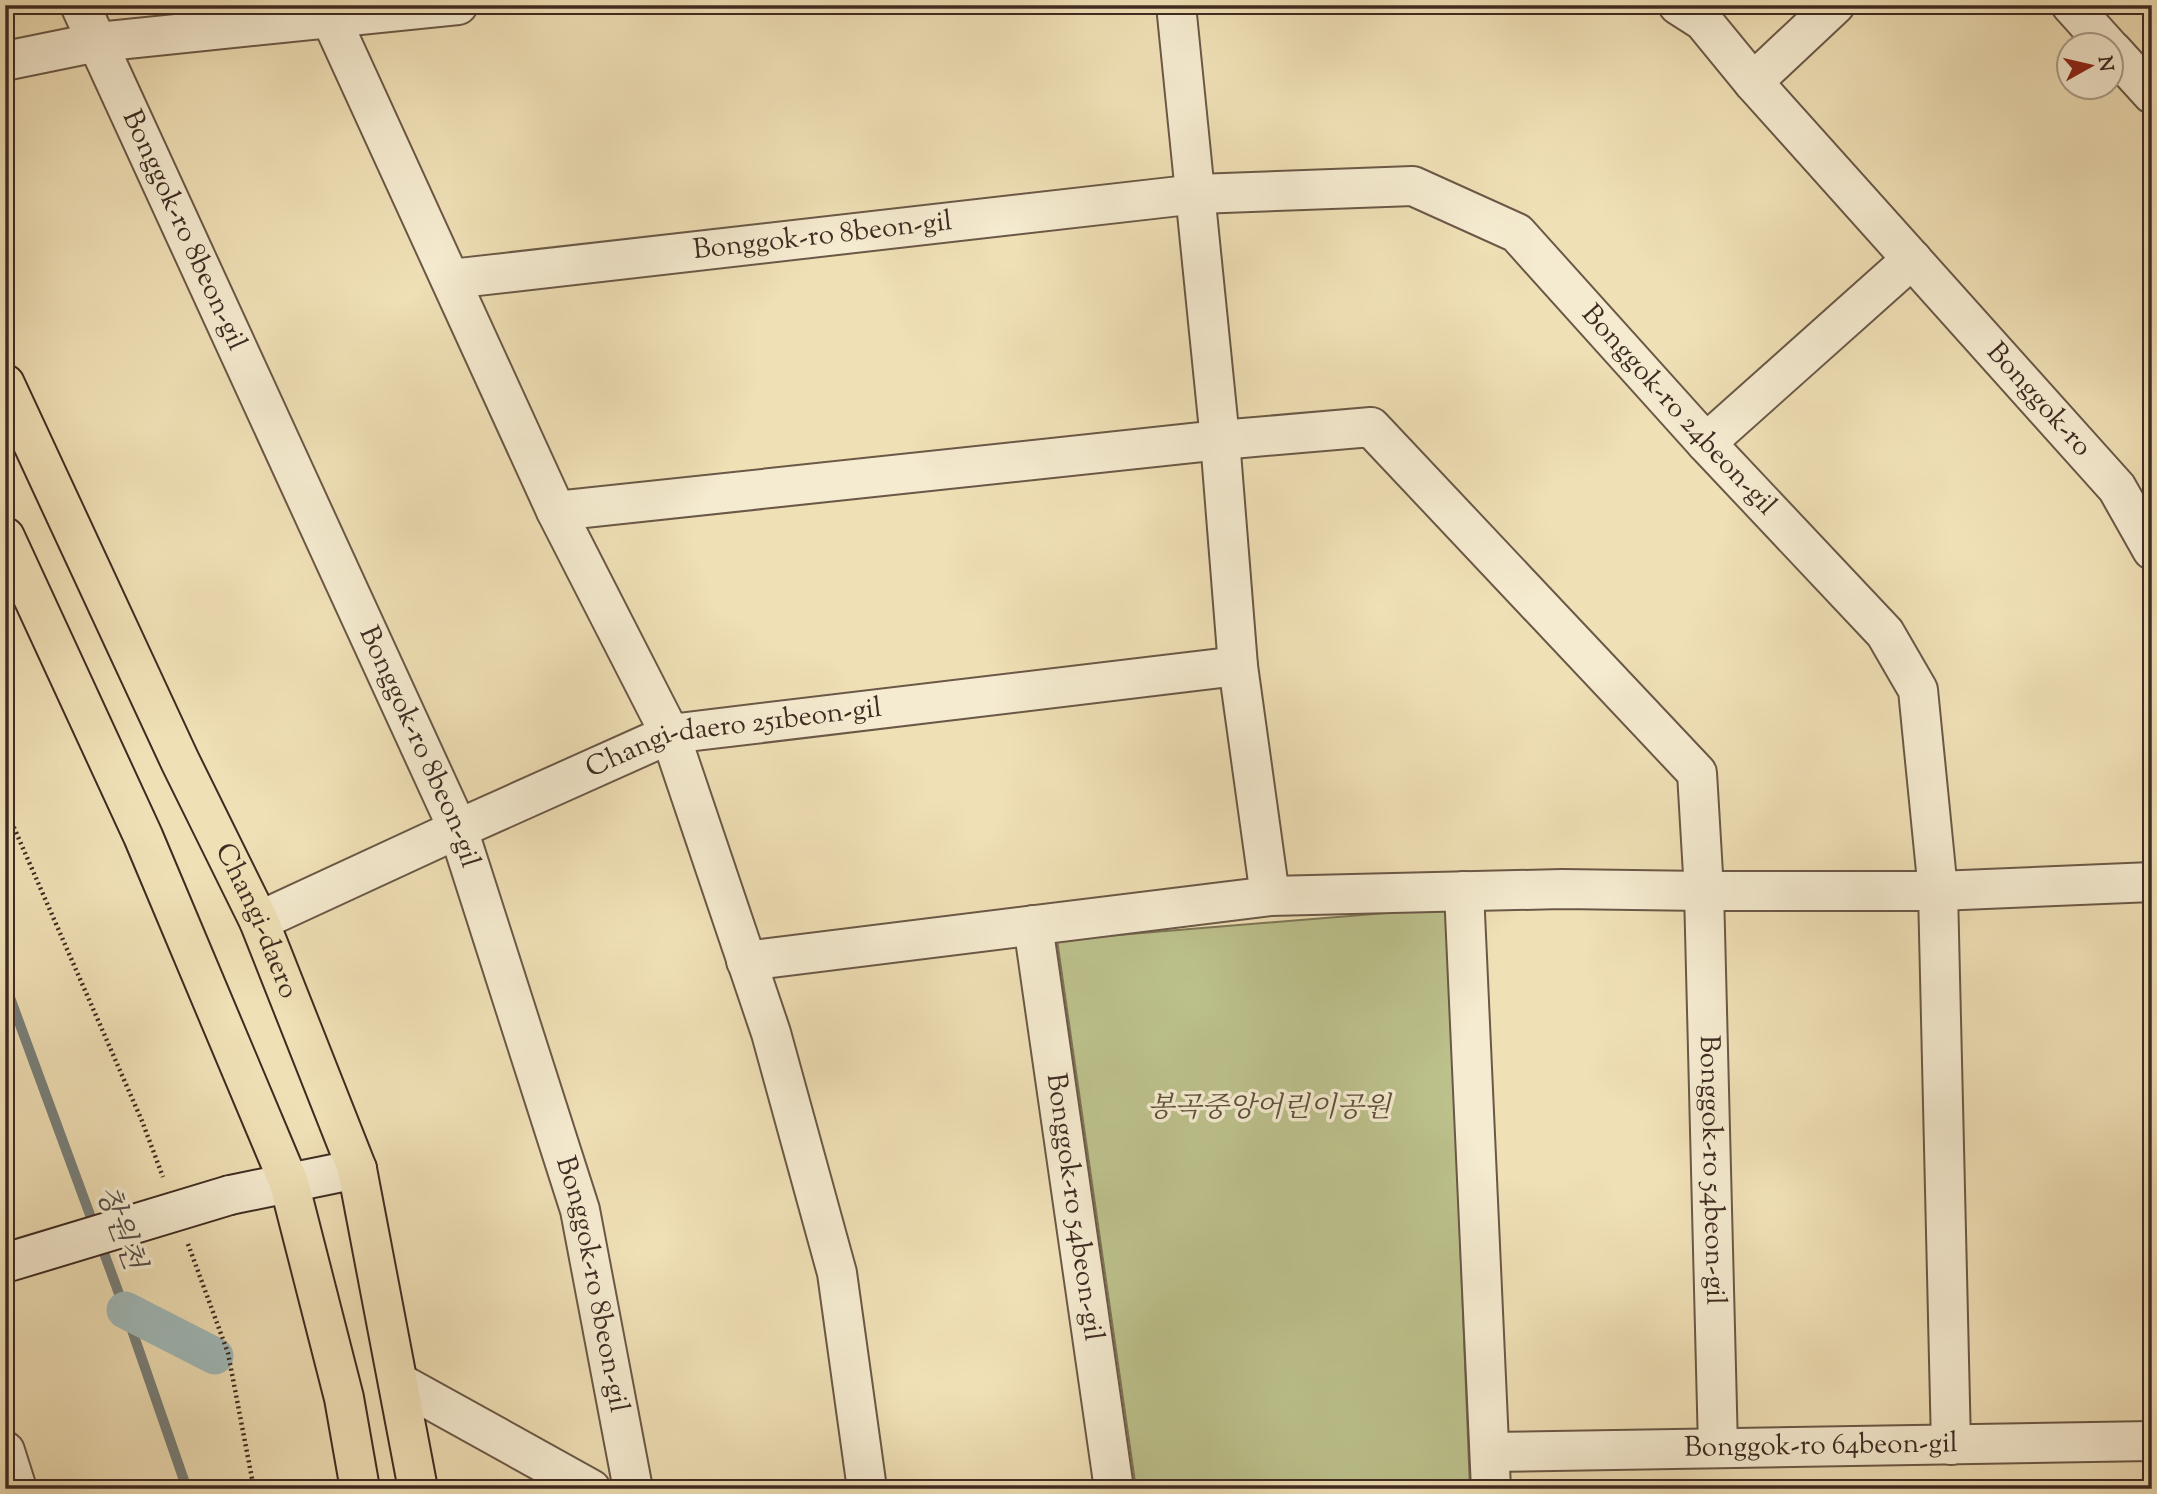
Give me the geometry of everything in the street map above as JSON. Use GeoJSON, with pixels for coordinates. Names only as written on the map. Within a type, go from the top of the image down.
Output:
{"type":"FeatureCollection","features":[{"type":"Feature","properties":{"kind":"main road","name":"Changi-daero"},"geometry":{"type":"LineString","coordinates":[[5,384],[180,761],[259,921],[357,1169],[418,1489]]}},
{"type":"Feature","properties":{"kind":"main road"},"geometry":{"type":"LineString","coordinates":[[5,537],[143,836],[289,1183],[344,1398],[360,1489]]}},
{"type":"Feature","properties":{"kind":"street","name":"Bonggok-ro 8beon-gil"},"geometry":{"type":"LineString","coordinates":[[80,5],[458,829],[580,1210],[633,1489]]}},
{"type":"Feature","properties":{"kind":"street"},"geometry":{"type":"LineString","coordinates":[[5,61],[98,42],[458,5]]}},
{"type":"Feature","properties":{"kind":"street"},"geometry":{"type":"LineString","coordinates":[[1176,5],[1197,194],[1238,666],[1270,896]]}},
{"type":"Feature","properties":{"kind":"street","name":"Bonggok-ro"},"geometry":{"type":"LineString","coordinates":[[1678,5],[1703,21],[1753,82],[2117,488],[2152,550]]}},
{"type":"Feature","properties":{"kind":"street"},"geometry":{"type":"LineString","coordinates":[[1753,82],[1835,5]]}},
{"type":"Feature","properties":{"kind":"street"},"geometry":{"type":"LineString","coordinates":[[2071,5],[2095,32]]}},
{"type":"Feature","properties":{"kind":"street"},"geometry":{"type":"LineString","coordinates":[[331,19],[556,511],[670,734],[771,1033],[837,1273],[867,1489]]}},
{"type":"Feature","properties":{"kind":"street"},"geometry":{"type":"LineString","coordinates":[[2126,65],[2152,94]]}},
{"type":"Feature","properties":{"kind":"street","name":"Bonggok-ro 24beon-gil"},"geometry":{"type":"LineString","coordinates":[[1197,194],[1413,186],[1517,233],[1706,443],[1885,633],[1918,690],[1938,891]]}},
{"type":"Feature","properties":{"kind":"street","name":"Bonggok-ro 8beon-gil"},"geometry":{"type":"LineString","coordinates":[[451,279],[1197,194]]}},
{"type":"Feature","properties":{"kind":"street"},"geometry":{"type":"LineString","coordinates":[[1706,443],[1912,259]]}},
{"type":"Feature","properties":{"kind":"street"},"geometry":{"type":"LineString","coordinates":[[556,511],[1220,440],[1371,427],[1697,773],[1704,891]]}},
{"type":"Feature","properties":{"kind":"street","name":"Changi-daero 251beon-gil"},"geometry":{"type":"LineString","coordinates":[[259,921],[670,734],[1238,666]]}},
{"type":"Feature","properties":{"kind":"street"},"geometry":{"type":"LineString","coordinates":[[746,961],[1270,896],[1562,889],[1938,891],[2152,882]]}},
{"type":"Feature","properties":{"kind":"street"},"geometry":{"type":"LineString","coordinates":[[1464,891],[1491,1471]]}},
{"type":"Feature","properties":{"kind":"street","name":"Bonggok-ro 54beon-gil"},"geometry":{"type":"LineString","coordinates":[[1704,891],[1718,1448]]}},
{"type":"Feature","properties":{"kind":"street"},"geometry":{"type":"LineString","coordinates":[[1938,891],[1951,1445]]}},
{"type":"Feature","properties":{"kind":"street","name":"Bonggok-ro 54beon-gil"},"geometry":{"type":"LineString","coordinates":[[1033,925],[1114,1489]]}},
{"type":"Feature","properties":{"kind":"street"},"geometry":{"type":"LineString","coordinates":[[5,1263],[230,1195],[357,1169]]}},
{"type":"Feature","properties":{"kind":"street"},"geometry":{"type":"LineString","coordinates":[[398,1382],[591,1489]]}},
{"type":"Feature","properties":{"kind":"street","name":"Bonggok-ro 64beon-gil"},"geometry":{"type":"LineString","coordinates":[[1491,1471],[1718,1448],[2152,1441]]}},
{"type":"Feature","properties":{"kind":"street"},"geometry":{"type":"LineString","coordinates":[[5,1451],[17,1489]]}},
{"type":"Feature","properties":{"kind":"path"},"geometry":{"type":"LineString","coordinates":[[5,807],[132,1095],[166,1185]]}},
{"type":"Feature","properties":{"kind":"path"},"geometry":{"type":"LineString","coordinates":[[185,1237],[228,1353],[254,1489]]}},
{"type":"Feature","properties":{"kind":"green space","name":"봉곡중앙어린이공원"},"geometry":{"type":"Polygon","coordinates":[[[1447,908],[1470,1489],[1136,1489],[1057,940],[1447,908]]]}},
{"type":"Feature","properties":{"kind":"waterway","name":"창원천"},"geometry":{"type":"LineString","coordinates":[[5,984],[125,1310],[187,1489]]}},
{"type":"Feature","properties":{"kind":"waterway"},"geometry":{"type":"LineString","coordinates":[[125,1310],[215,1356]]}}]}
